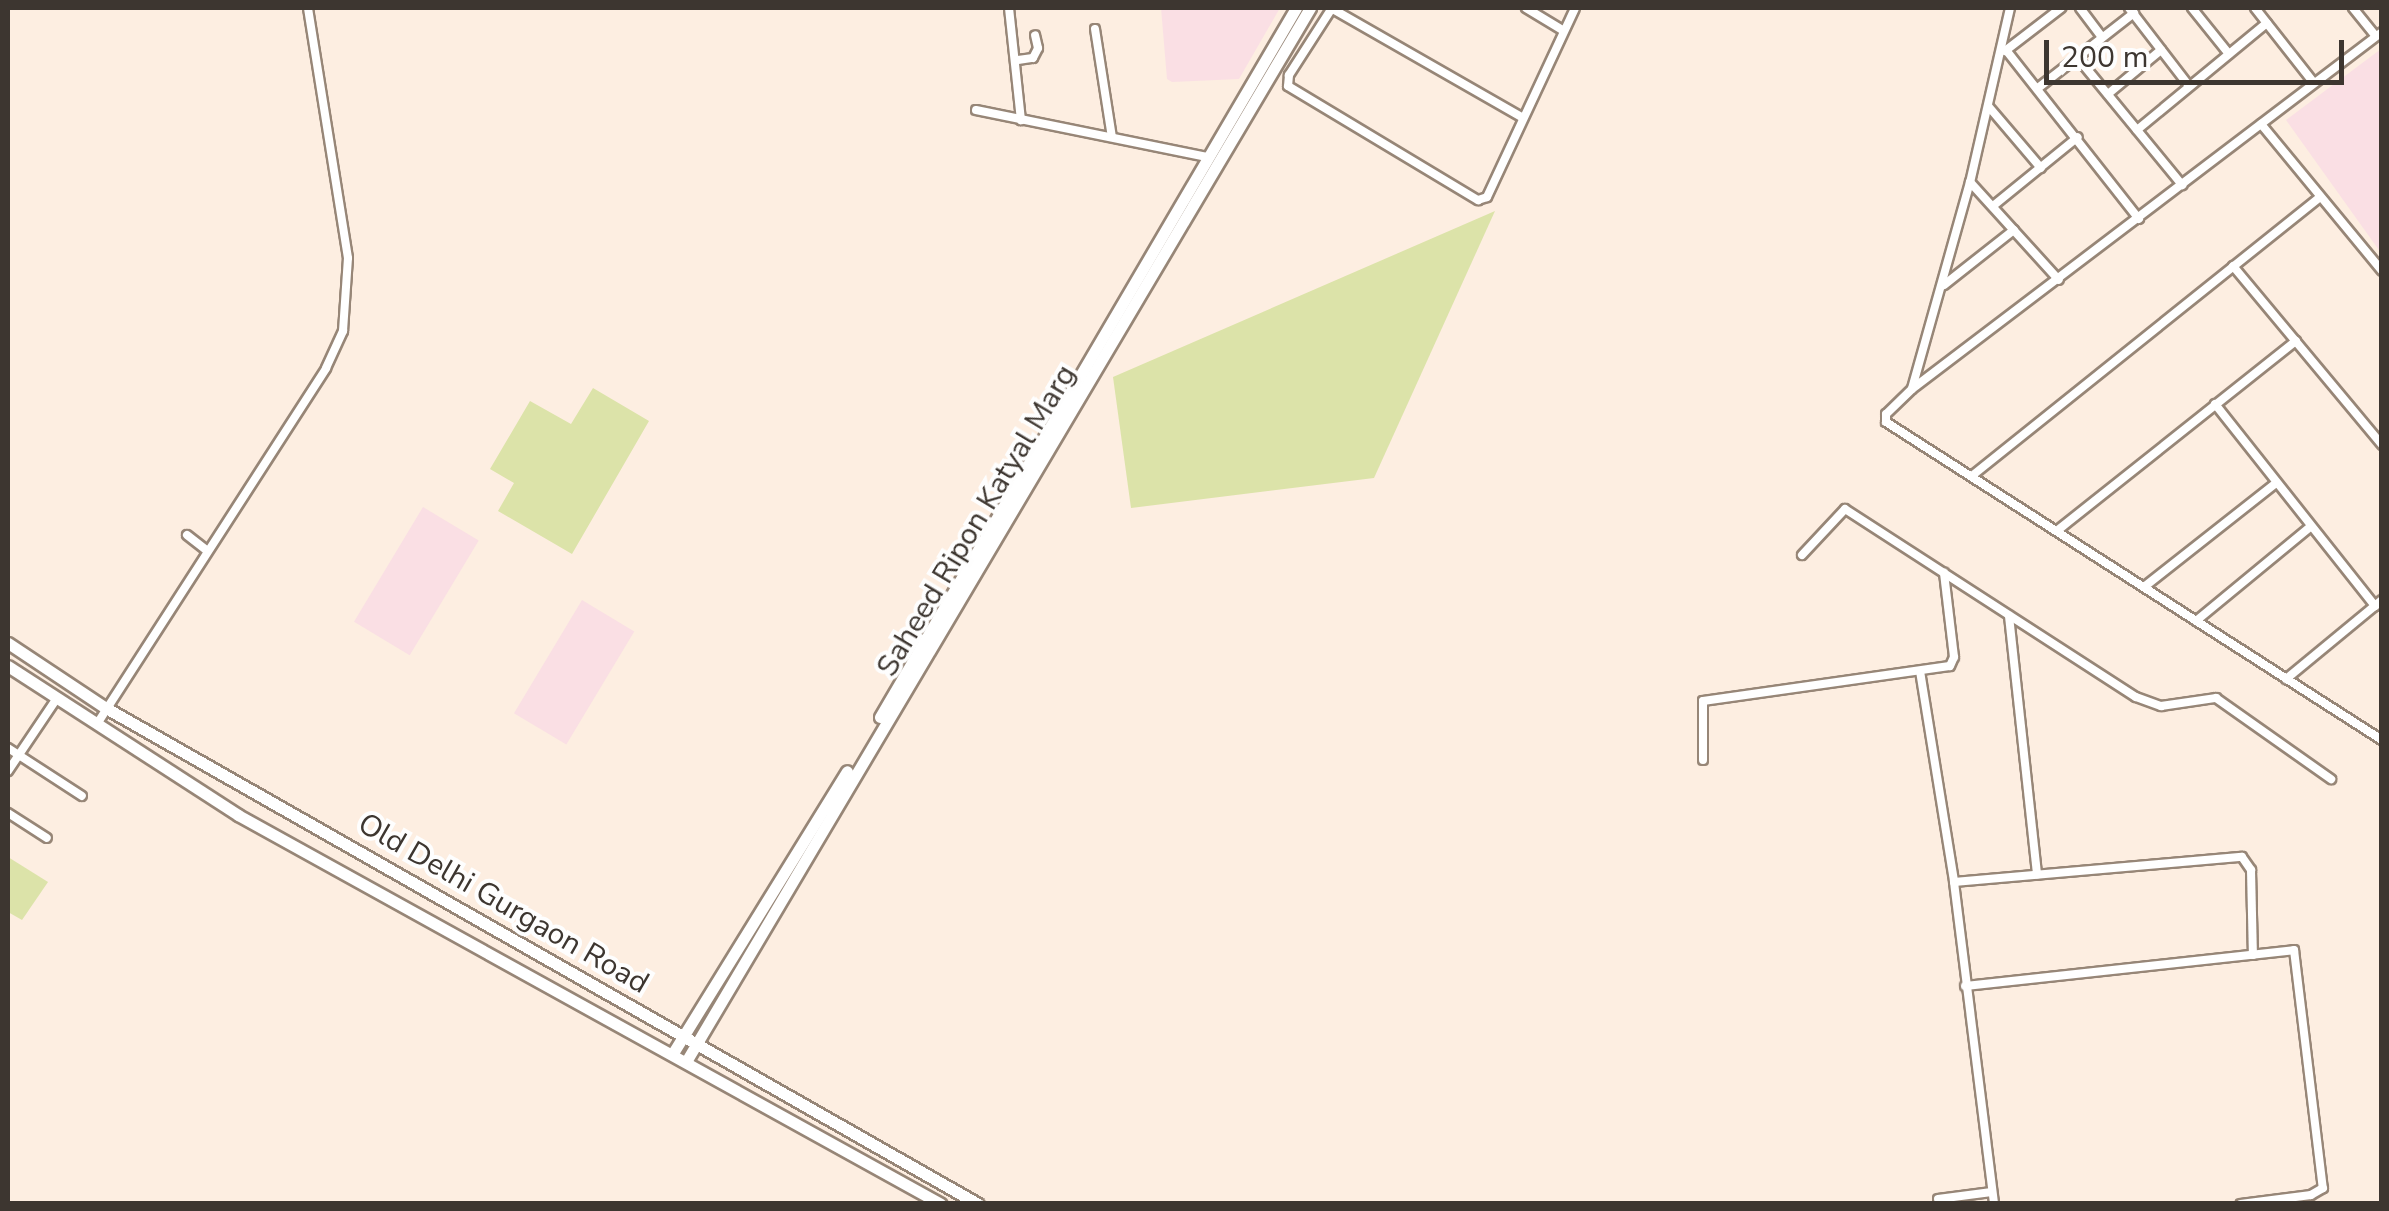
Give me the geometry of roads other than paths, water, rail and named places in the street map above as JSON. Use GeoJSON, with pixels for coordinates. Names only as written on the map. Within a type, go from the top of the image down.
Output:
{"type":"FeatureCollection","features":[{"type":"Feature","properties":{"kind":"street"},"geometry":{"type":"LineString","coordinates":[[97,724],[326,368],[343,331],[348,258],[308,8]]}},
{"type":"Feature","properties":{"kind":"street"},"geometry":{"type":"LineString","coordinates":[[1009,8],[1022,120]]}},
{"type":"Feature","properties":{"kind":"street","name":"Saheed Ripon Katyal Marg"},"geometry":{"type":"LineString","coordinates":[[686,1060],[1260,78],[1296,8]]}},
{"type":"Feature","properties":{"kind":"street","name":"Saheed Ripon Katyal Marg"},"geometry":{"type":"LineString","coordinates":[[673,1052],[1079,390],[1208,157],[1310,8]]}},
{"type":"Feature","properties":{"kind":"street"},"geometry":{"type":"LineString","coordinates":[[1523,118],[1332,8],[1289,74],[1288,86],[1474,198],[1488,197],[1575,8]]}},
{"type":"Feature","properties":{"kind":"street"},"geometry":{"type":"LineString","coordinates":[[1526,8],[1564,31]]}},
{"type":"Feature","properties":{"kind":"street"},"geometry":{"type":"LineString","coordinates":[[1912,390],[1944,285],[2004,52],[2010,8]]}},
{"type":"Feature","properties":{"kind":"street"},"geometry":{"type":"LineString","coordinates":[[2004,52],[2061,8]]}},
{"type":"Feature","properties":{"kind":"street"},"geometry":{"type":"LineString","coordinates":[[2080,8],[2102,37]]}},
{"type":"Feature","properties":{"kind":"street"},"geometry":{"type":"LineString","coordinates":[[2192,8],[2230,54]]}},
{"type":"Feature","properties":{"kind":"street"},"geometry":{"type":"LineString","coordinates":[[2255,8],[2314,83]]}},
{"type":"Feature","properties":{"kind":"street"},"geometry":{"type":"LineString","coordinates":[[2353,8],[2379,34],[1912,390],[1886,414],[1886,422],[1973,474],[2381,739]]}},
{"type":"Feature","properties":{"kind":"street"},"geometry":{"type":"LineString","coordinates":[[2038,88],[2132,10],[2189,86]]}},
{"type":"Feature","properties":{"kind":"street"},"geometry":{"type":"LineString","coordinates":[[2137,130],[2267,23]]}},
{"type":"Feature","properties":{"kind":"street"},"geometry":{"type":"LineString","coordinates":[[1095,29],[1112,137]]}},
{"type":"Feature","properties":{"kind":"street"},"geometry":{"type":"LineString","coordinates":[[1018,60],[1033,58],[1038,48],[1035,35]]}},
{"type":"Feature","properties":{"kind":"street"},"geometry":{"type":"LineString","coordinates":[[2108,94],[2162,50]]}},
{"type":"Feature","properties":{"kind":"street"},"geometry":{"type":"LineString","coordinates":[[2004,52],[2038,88],[2139,218]]}},
{"type":"Feature","properties":{"kind":"street"},"geometry":{"type":"LineString","coordinates":[[2076,57],[2182,186]]}},
{"type":"Feature","properties":{"kind":"street"},"geometry":{"type":"LineString","coordinates":[[1989,107],[2041,168]]}},
{"type":"Feature","properties":{"kind":"street"},"geometry":{"type":"LineString","coordinates":[[976,110],[1208,157]]}},
{"type":"Feature","properties":{"kind":"street"},"geometry":{"type":"LineString","coordinates":[[2261,124],[2382,271]]}},
{"type":"Feature","properties":{"kind":"street"},"geometry":{"type":"LineString","coordinates":[[1993,206],[2078,138]]}},
{"type":"Feature","properties":{"kind":"street"},"geometry":{"type":"LineString","coordinates":[[1970,182],[2059,280]]}},
{"type":"Feature","properties":{"kind":"street"},"geometry":{"type":"LineString","coordinates":[[1973,474],[2320,197]]}},
{"type":"Feature","properties":{"kind":"street"},"geometry":{"type":"LineString","coordinates":[[1944,285],[2014,230]]}},
{"type":"Feature","properties":{"kind":"street"},"geometry":{"type":"LineString","coordinates":[[2233,266],[2382,445]]}},
{"type":"Feature","properties":{"kind":"street"},"geometry":{"type":"LineString","coordinates":[[2058,530],[2296,342]]}},
{"type":"Feature","properties":{"kind":"street"},"geometry":{"type":"LineString","coordinates":[[2215,404],[2310,527],[2378,603],[2286,679]]}},
{"type":"Feature","properties":{"kind":"street"},"geometry":{"type":"LineString","coordinates":[[2144,587],[2275,484]]}},
{"type":"Feature","properties":{"kind":"street"},"geometry":{"type":"LineString","coordinates":[[1802,556],[1845,509],[2149,704],[2216,698],[2331,779]]}},
{"type":"Feature","properties":{"kind":"street"},"geometry":{"type":"LineString","coordinates":[[2196,621],[2310,527]]}},
{"type":"Feature","properties":{"kind":"street"},"geometry":{"type":"LineString","coordinates":[[187,535],[206,550]]}},
{"type":"Feature","properties":{"kind":"street"},"geometry":{"type":"LineString","coordinates":[[1704,760],[1703,700],[1950,666],[1954,657],[1944,574]]}},
{"type":"Feature","properties":{"kind":"street"},"geometry":{"type":"LineString","coordinates":[[2009,616],[2037,874]]}},
{"type":"Feature","properties":{"kind":"street","name":"Old Delhi Gurgaon Road"},"geometry":{"type":"LineString","coordinates":[[8,643],[106,708],[978,1204]]}},
{"type":"Feature","properties":{"kind":"street","name":"Old Delhi Gurgaon Road"},"geometry":{"type":"LineString","coordinates":[[8,666],[238,814],[942,1204]]}},
{"type":"Feature","properties":{"kind":"street"},"geometry":{"type":"LineString","coordinates":[[1920,671],[1954,882],[1994,1204]]}},
{"type":"Feature","properties":{"kind":"street"},"geometry":{"type":"LineString","coordinates":[[8,771],[56,698]]}},
{"type":"Feature","properties":{"kind":"street"},"geometry":{"type":"LineString","coordinates":[[8,748],[82,796]]}},
{"type":"Feature","properties":{"kind":"street"},"geometry":{"type":"LineString","coordinates":[[8,813],[47,838]]}},
{"type":"Feature","properties":{"kind":"street"},"geometry":{"type":"LineString","coordinates":[[1954,882],[2242,857],[2251,870],[2253,955]]}},
{"type":"Feature","properties":{"kind":"street"},"geometry":{"type":"LineString","coordinates":[[1965,986],[2294,950],[2324,1180],[2318,1193],[2241,1204]]}},
{"type":"Feature","properties":{"kind":"street"},"geometry":{"type":"LineString","coordinates":[[1938,1199],[1992,1192]]}}]}
